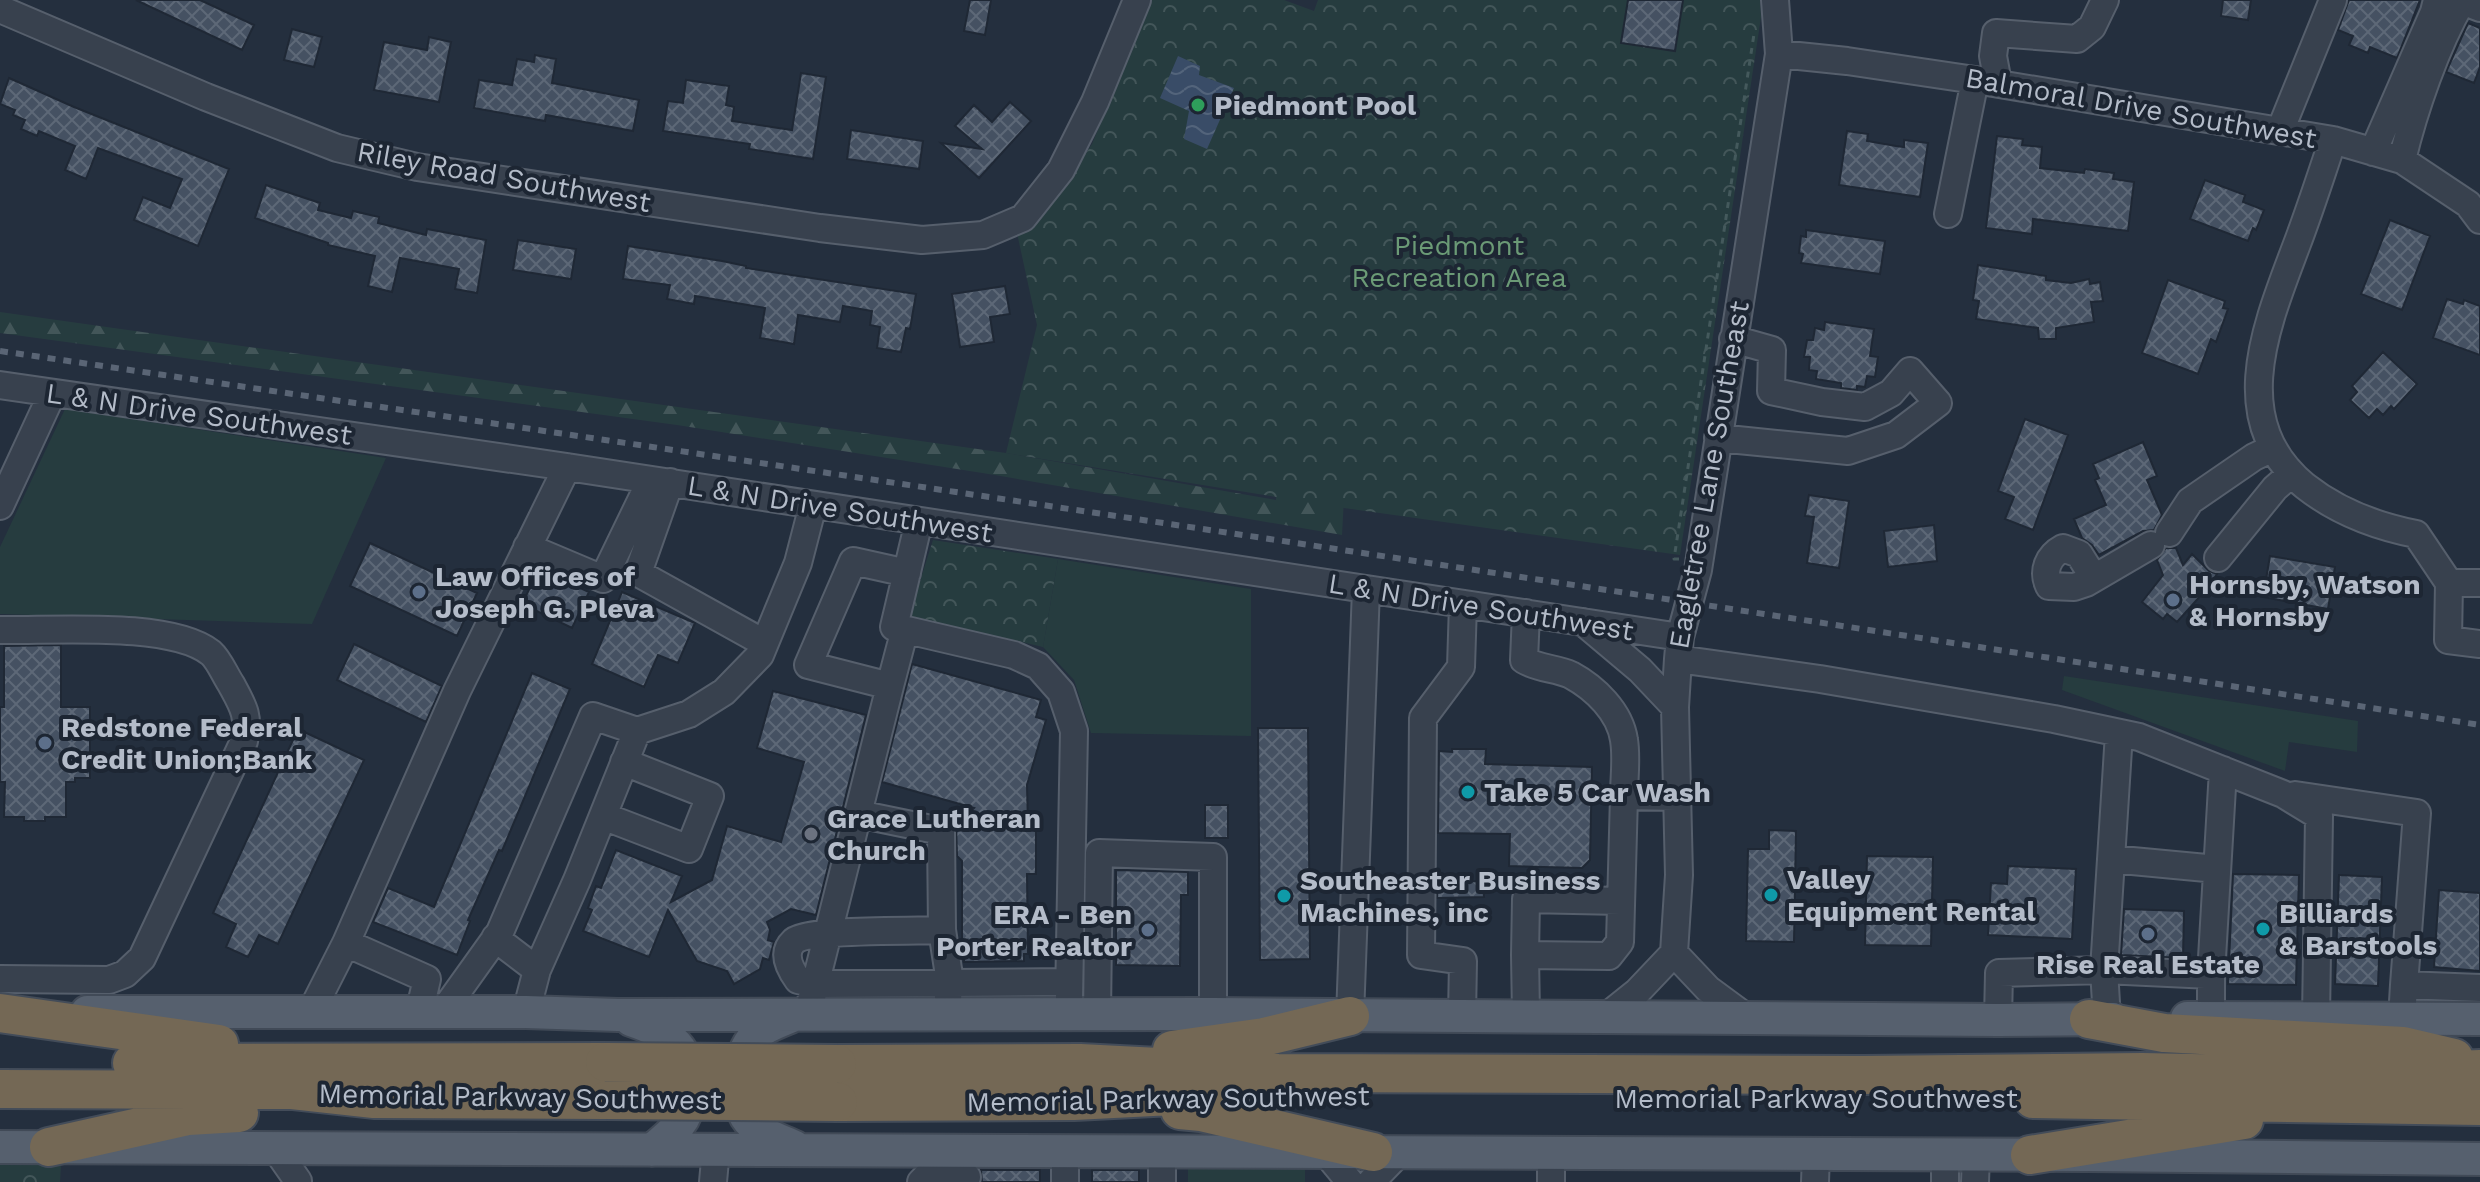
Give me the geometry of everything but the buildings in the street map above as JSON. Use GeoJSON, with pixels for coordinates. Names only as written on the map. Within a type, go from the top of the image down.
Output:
{"type":"FeatureCollection","features":[{"type":"Feature","properties":{"kind":"highway"},"geometry":{"type":"LineString","coordinates":[[0,1012],[221,1044],[288,1062]]}},
{"type":"Feature","properties":{"kind":"highway"},"geometry":{"type":"LineString","coordinates":[[1080,1063],[1264,1037],[1350,1016]]}},
{"type":"Feature","properties":{"kind":"highway"},"geometry":{"type":"LineString","coordinates":[[2098,1019],[2164,1033],[2403,1046],[2480,1066]]}},
{"type":"Feature","properties":{"kind":"highway","name":"Memorial Parkway Southwest"},"geometry":{"type":"LineString","coordinates":[[0,1063],[1080,1063],[1278,1073],[1863,1075],[2142,1072],[2337,1076],[2480,1066]]}},
{"type":"Feature","properties":{"kind":"highway","name":"Memorial Parkway Southwest"},"geometry":{"type":"LineString","coordinates":[[0,1089],[292,1090],[374,1099],[838,1102],[1093,1099],[1213,1092],[1398,1097],[2126,1099],[2480,1106]]}},
{"type":"Feature","properties":{"kind":"highway"},"geometry":{"type":"LineString","coordinates":[[49,1147],[188,1116],[268,1112],[374,1099]]}},
{"type":"Feature","properties":{"kind":"highway"},"geometry":{"type":"LineString","coordinates":[[1093,1099],[1201,1112],[1381,1162]]}},
{"type":"Feature","properties":{"kind":"highway"},"geometry":{"type":"LineString","coordinates":[[2030,1155],[2344,1104]]}},
{"type":"Feature","properties":{"kind":"main road"},"geometry":{"type":"LineString","coordinates":[[804,1151],[761,1131],[746,1116],[739,1091],[739,1071],[746,1047],[759,1031],[806,1005]]}},
{"type":"Feature","properties":{"kind":"main road"},"geometry":{"type":"LineString","coordinates":[[0,1012],[526,1012],[618,1015],[806,1005],[945,1015],[2480,1019]]}},
{"type":"Feature","properties":{"kind":"main road"},"geometry":{"type":"LineString","coordinates":[[618,1015],[668,1035],[682,1049],[690,1069],[692,1093],[684,1117],[652,1150]]}},
{"type":"Feature","properties":{"kind":"main road"},"geometry":{"type":"LineString","coordinates":[[0,1147],[804,1151],[925,1173],[1065,1167],[1162,1167],[1326,1153],[1381,1162],[1551,1167],[1960,1168],[2030,1155],[2480,1159]]}},
{"type":"Feature","properties":{"kind":"street","name":"Riley Road Southwest"},"geometry":{"type":"LineString","coordinates":[[20,9],[206,97],[350,151],[417,167],[820,228],[922,240],[983,235],[1023,218],[1061,170],[1095,102],[1137,0]]}},
{"type":"Feature","properties":{"kind":"street","name":"Eagletree Lane Southeast"},"geometry":{"type":"LineString","coordinates":[[1674,953],[1679,875],[1675,707],[1679,648],[1699,562],[1779,54],[1775,0]]}},
{"type":"Feature","properties":{"kind":"street"},"geometry":{"type":"LineString","coordinates":[[1948,214],[1993,56],[1996,33],[2077,39],[2092,27],[2105,0]]}},
{"type":"Feature","properties":{"kind":"street"},"geometry":{"type":"LineString","coordinates":[[2280,131],[2333,0]]}},
{"type":"Feature","properties":{"kind":"street"},"geometry":{"type":"LineString","coordinates":[[2373,152],[2437,0]]}},
{"type":"Feature","properties":{"kind":"street"},"geometry":{"type":"LineString","coordinates":[[2402,160],[2411,121],[2453,17],[2462,1],[2480,8]]}},
{"type":"Feature","properties":{"kind":"street","name":"Balmoral Drive Southwest"},"geometry":{"type":"LineString","coordinates":[[1779,54],[1986,81],[2333,140],[2402,160],[2468,204],[2479,217]]}},
{"type":"Feature","properties":{"kind":"street"},"geometry":{"type":"LineString","coordinates":[[2333,140],[2264,339],[2259,382],[2262,425],[2291,474],[2324,501],[2381,527],[2416,534],[2449,583],[2448,640],[2480,644]]}},
{"type":"Feature","properties":{"kind":"street"},"geometry":{"type":"LineString","coordinates":[[1718,438],[1848,451],[1896,435],[1938,403],[1910,371],[1891,393],[1865,407],[1771,391],[1772,350],[1733,339]]}},
{"type":"Feature","properties":{"kind":"street","name":"L & N Drive Southwest"},"geometry":{"type":"LineString","coordinates":[[0,385],[567,467],[1583,622],[1679,648],[1820,679],[2054,719],[2139,737],[2283,794]]}},
{"type":"Feature","properties":{"kind":"street"},"geometry":{"type":"LineString","coordinates":[[0,506],[52,394]]}},
{"type":"Feature","properties":{"kind":"street"},"geometry":{"type":"LineString","coordinates":[[2094,578],[2160,539],[2190,501],[2254,457],[2273,448]]}},
{"type":"Feature","properties":{"kind":"street"},"geometry":{"type":"LineString","coordinates":[[311,1012],[346,943],[457,691],[567,467]]}},
{"type":"Feature","properties":{"kind":"street"},"geometry":{"type":"LineString","coordinates":[[2218,558],[2275,488],[2291,474]]}},
{"type":"Feature","properties":{"kind":"street"},"geometry":{"type":"LineString","coordinates":[[527,547],[603,579],[660,481]]}},
{"type":"Feature","properties":{"kind":"street"},"geometry":{"type":"LineString","coordinates":[[660,481],[638,573],[764,643]]}},
{"type":"Feature","properties":{"kind":"street"},"geometry":{"type":"LineString","coordinates":[[430,1013],[495,938],[593,716],[637,731],[689,714],[724,692],[760,655],[798,563],[813,505]]}},
{"type":"Feature","properties":{"kind":"street"},"geometry":{"type":"LineString","coordinates":[[919,521],[894,627],[1014,655],[1038,666],[1061,692],[1074,731],[1069,982],[1083,1015]]}},
{"type":"Feature","properties":{"kind":"street"},"geometry":{"type":"LineString","coordinates":[[890,686],[808,665],[853,561],[907,573]]}},
{"type":"Feature","properties":{"kind":"street"},"geometry":{"type":"LineString","coordinates":[[2449,583],[2480,583]]}},
{"type":"Feature","properties":{"kind":"street"},"geometry":{"type":"LineString","coordinates":[[1350,1016],[1366,589]]}},
{"type":"Feature","properties":{"kind":"street"},"geometry":{"type":"LineString","coordinates":[[1462,1016],[1463,961],[1421,955],[1423,718],[1461,667],[1463,604]]}},
{"type":"Feature","properties":{"kind":"street"},"geometry":{"type":"LineString","coordinates":[[1525,955],[1609,956],[1620,942],[1624,796],[1624,739],[1612,711],[1594,691],[1568,674],[1534,667],[1524,660],[1526,613]]}},
{"type":"Feature","properties":{"kind":"street"},"geometry":{"type":"LineString","coordinates":[[1583,622],[1640,670],[1675,707]]}},
{"type":"Feature","properties":{"kind":"street"},"geometry":{"type":"LineString","coordinates":[[905,629],[828,934],[806,1005],[950,982],[1069,982]]}},
{"type":"Feature","properties":{"kind":"street"},"geometry":{"type":"LineString","coordinates":[[0,630],[148,631],[193,643],[213,655],[243,706],[248,725],[244,741],[142,958],[125,974],[109,980],[0,979]]}},
{"type":"Feature","properties":{"kind":"street"},"geometry":{"type":"LineString","coordinates":[[526,1012],[537,970],[637,731]]}},
{"type":"Feature","properties":{"kind":"street"},"geometry":{"type":"LineString","coordinates":[[2098,1019],[2119,733]]}},
{"type":"Feature","properties":{"kind":"street"},"geometry":{"type":"LineString","coordinates":[[603,816],[689,849],[710,796],[624,762]]}},
{"type":"Feature","properties":{"kind":"street"},"geometry":{"type":"LineString","coordinates":[[2211,1018],[2223,770]]}},
{"type":"Feature","properties":{"kind":"street"},"geometry":{"type":"LineString","coordinates":[[2283,794],[2417,813],[2403,1019]]}},
{"type":"Feature","properties":{"kind":"street"},"geometry":{"type":"LineString","coordinates":[[2283,794],[2319,816],[2316,1018]]}},
{"type":"Feature","properties":{"kind":"street"},"geometry":{"type":"LineString","coordinates":[[1624,796],[1677,797]]}},
{"type":"Feature","properties":{"kind":"street"},"geometry":{"type":"LineString","coordinates":[[858,814],[941,831],[942,930],[950,982],[945,1015]]}},
{"type":"Feature","properties":{"kind":"street"},"geometry":{"type":"LineString","coordinates":[[1083,1015],[1099,853],[1213,857],[1213,1014]]}},
{"type":"Feature","properties":{"kind":"street"},"geometry":{"type":"LineString","coordinates":[[2111,859],[2217,869]]}},
{"type":"Feature","properties":{"kind":"street"},"geometry":{"type":"LineString","coordinates":[[1526,1015],[1526,899],[1621,901]]}},
{"type":"Feature","properties":{"kind":"street"},"geometry":{"type":"LineString","coordinates":[[828,934],[942,930]]}},
{"type":"Feature","properties":{"kind":"street"},"geometry":{"type":"LineString","coordinates":[[495,938],[537,970]]}},
{"type":"Feature","properties":{"kind":"street"},"geometry":{"type":"LineString","coordinates":[[346,943],[427,979],[430,1013]]}},
{"type":"Feature","properties":{"kind":"street"},"geometry":{"type":"LineString","coordinates":[[1607,1016],[1637,992],[1674,953],[1708,989],[1746,1017]]}},
{"type":"Feature","properties":{"kind":"street"},"geometry":{"type":"LineString","coordinates":[[1998,1020],[1999,973],[2104,970],[2211,975]]}},
{"type":"Feature","properties":{"kind":"street"},"geometry":{"type":"LineString","coordinates":[[2404,985],[2480,988]]}},
{"type":"Feature","properties":{"kind":"street"},"geometry":{"type":"LineString","coordinates":[[275,1148],[298,1182],[315,1148]]}},
{"type":"Feature","properties":{"kind":"street"},"geometry":{"type":"LineString","coordinates":[[713,1182],[716,1149]]}},
{"type":"Feature","properties":{"kind":"street"},"geometry":{"type":"LineString","coordinates":[[1326,1153],[1350,1182]]}},
{"type":"Feature","properties":{"kind":"path"},"geometry":{"type":"LineString","coordinates":[[1699,562],[1674,559],[1755,27]]}},
{"type":"Feature","properties":{"kind":"green space","name":"Piedmont Recreation Area"},"geometry":{"type":"Polygon","coordinates":[[[1152,0],[1284,0],[1314,11],[1318,0],[1760,0],[1761,17],[1680,555],[1344,508],[1006,453],[1037,325],[1017,233],[1055,199],[1092,144],[1152,0]]]}},
{"type":"Feature","properties":{"kind":"green space"},"geometry":{"type":"Polygon","coordinates":[[[1315,11],[1370,13],[1342,535],[995,475],[677,425],[0,333],[0,312],[1006,453],[1276,500],[1315,11]]]}},
{"type":"Feature","properties":{"kind":"green space"},"geometry":{"type":"Polygon","coordinates":[[[65,409],[386,458],[312,624],[0,614],[0,547],[65,409]]]}},
{"type":"Feature","properties":{"kind":"green space"},"geometry":{"type":"Polygon","coordinates":[[[933,540],[1058,559],[1043,647],[909,616],[933,540]]]}},
{"type":"Feature","properties":{"kind":"green space"},"geometry":{"type":"Polygon","coordinates":[[[1058,559],[1251,589],[1251,736],[1091,733],[1074,680],[1043,647],[1058,559]]]}},
{"type":"Feature","properties":{"kind":"green space"},"geometry":{"type":"Polygon","coordinates":[[[2064,676],[2358,721],[2357,752],[2289,742],[2285,771],[2062,690],[2064,676]]]}},
{"type":"Feature","properties":{"kind":"green space"},"geometry":{"type":"Polygon","coordinates":[[[0,1147],[62,1147],[60,1182],[0,1182],[0,1147]]]}},
{"type":"Feature","properties":{"kind":"green space"},"geometry":{"type":"Polygon","coordinates":[[[1188,1163],[1305,1163],[1305,1182],[1188,1182],[1188,1163]]]}},
{"type":"Feature","properties":{"kind":"water"},"geometry":{"type":"Polygon","coordinates":[[[1178,56],[1200,66],[1199,75],[1234,88],[1207,149],[1184,139],[1189,111],[1160,98],[1178,56]]]}},
{"type":"Feature","properties":{"kind":"railway"},"geometry":{"type":"LineString","coordinates":[[0,351],[1240,535],[2480,725]]}},
{"type":"Feature","properties":{"kind":"place","name":"Piedmont Pool"},"geometry":{"type":"Point","coordinates":[1198,105]}},
{"type":"Feature","properties":{"kind":"place","name":"Law Offices of Joseph G. Pleva"},"geometry":{"type":"Point","coordinates":[419,592]}},
{"type":"Feature","properties":{"kind":"place","name":"Hornsby, Watson & Hornsby"},"geometry":{"type":"Point","coordinates":[2173,600]}},
{"type":"Feature","properties":{"kind":"place","name":"Redstone Federal Credit Union;Bank"},"geometry":{"type":"Point","coordinates":[45,743]}},
{"type":"Feature","properties":{"kind":"place","name":"Take 5 Car Wash"},"geometry":{"type":"Point","coordinates":[1468,792]}},
{"type":"Feature","properties":{"kind":"place","name":"Grace Lutheran Church"},"geometry":{"type":"Point","coordinates":[811,834]}},
{"type":"Feature","properties":{"kind":"place","name":"Valley Equipment Rental"},"geometry":{"type":"Point","coordinates":[1771,895]}},
{"type":"Feature","properties":{"kind":"place","name":"Southeaster Business Machines, inc"},"geometry":{"type":"Point","coordinates":[1284,896]}},
{"type":"Feature","properties":{"kind":"place","name":"Billiards & Barstools"},"geometry":{"type":"Point","coordinates":[2263,929]}},
{"type":"Feature","properties":{"kind":"place","name":"ERA - Ben Porter Realtor"},"geometry":{"type":"Point","coordinates":[1148,930]}},
{"type":"Feature","properties":{"kind":"place","name":"Rise Real Estate"},"geometry":{"type":"Point","coordinates":[2148,934]}}]}
